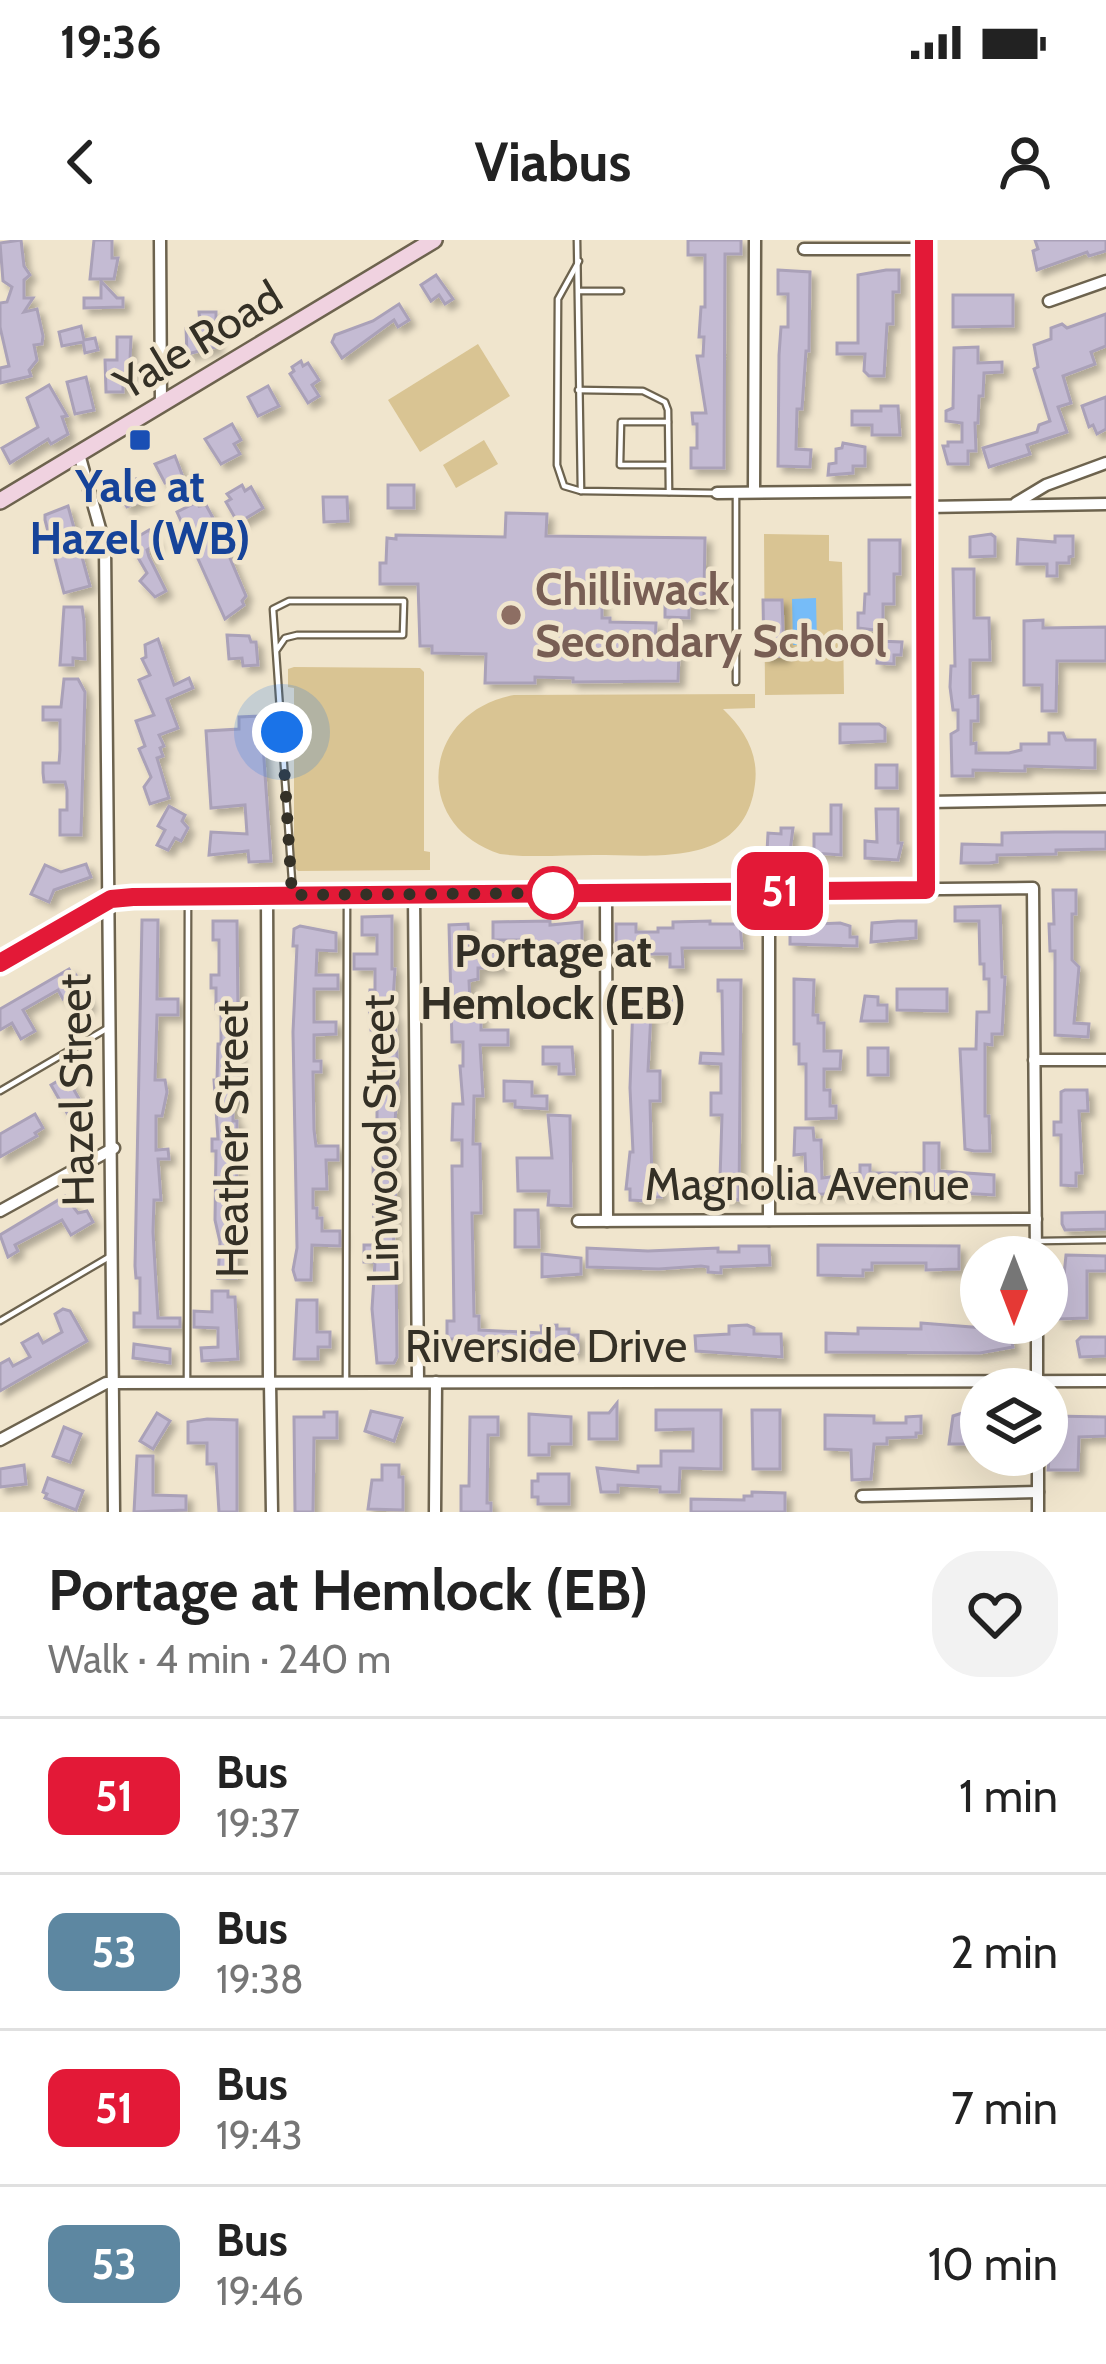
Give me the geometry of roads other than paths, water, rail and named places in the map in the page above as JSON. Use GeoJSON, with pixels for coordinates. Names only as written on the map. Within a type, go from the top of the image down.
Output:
{"type":"FeatureCollection","features":[{"type":"Feature","properties":{"kind":"main road","name":"Yale Road"},"geometry":{"type":"LineString","coordinates":[[0,501],[434,240]]}},
{"type":"Feature","properties":{"kind":"street"},"geometry":{"type":"LineString","coordinates":[[160,240],[161,404]]}},
{"type":"Feature","properties":{"kind":"street"},"geometry":{"type":"LineString","coordinates":[[754,492],[755,240]]}},
{"type":"Feature","properties":{"kind":"street"},"geometry":{"type":"LineString","coordinates":[[804,249],[924,244],[926,890]]}},
{"type":"Feature","properties":{"kind":"street"},"geometry":{"type":"LineString","coordinates":[[1049,302],[1106,281]]}},
{"type":"Feature","properties":{"kind":"street","name":"Hazel Street"},"geometry":{"type":"LineString","coordinates":[[79,454],[105,546],[114,1512]]}},
{"type":"Feature","properties":{"kind":"street"},"geometry":{"type":"LineString","coordinates":[[1015,504],[1046,485],[1106,463]]}},
{"type":"Feature","properties":{"kind":"street"},"geometry":{"type":"LineString","coordinates":[[717,493],[925,491]]}},
{"type":"Feature","properties":{"kind":"street"},"geometry":{"type":"LineString","coordinates":[[926,507],[1106,504]]}},
{"type":"Feature","properties":{"kind":"street"},"geometry":{"type":"LineString","coordinates":[[928,802],[1106,799]]}},
{"type":"Feature","properties":{"kind":"street"},"geometry":{"type":"LineString","coordinates":[[0,962],[111,899],[1033,888],[1036,1236]]}},
{"type":"Feature","properties":{"kind":"street"},"geometry":{"type":"LineString","coordinates":[[769,891],[769,1220]]}},
{"type":"Feature","properties":{"kind":"street"},"geometry":{"type":"LineString","coordinates":[[606,892],[607,1221]]}},
{"type":"Feature","properties":{"kind":"street","name":"Linwood Street"},"geometry":{"type":"LineString","coordinates":[[414,894],[418,1382]]}},
{"type":"Feature","properties":{"kind":"street","name":"Heather Street"},"geometry":{"type":"LineString","coordinates":[[267,896],[272,1512]]}},
{"type":"Feature","properties":{"kind":"street"},"geometry":{"type":"LineString","coordinates":[[1034,1060],[1106,1060]]}},
{"type":"Feature","properties":{"kind":"street"},"geometry":{"type":"LineString","coordinates":[[0,1211],[114,1148]]}},
{"type":"Feature","properties":{"kind":"street","name":"Magnolia Avenue"},"geometry":{"type":"LineString","coordinates":[[578,1221],[1036,1219]]}},
{"type":"Feature","properties":{"kind":"street","name":"Riverside Drive"},"geometry":{"type":"LineString","coordinates":[[1068,1383],[1106,1381]]}},
{"type":"Feature","properties":{"kind":"street"},"geometry":{"type":"LineString","coordinates":[[435,1512],[436,1382]]}},
{"type":"Feature","properties":{"kind":"street","name":"Riverside Drive"},"geometry":{"type":"LineString","coordinates":[[0,1440],[106,1383],[960,1385]]}},
{"type":"Feature","properties":{"kind":"street"},"geometry":{"type":"LineString","coordinates":[[1038,1476],[1038,1511]]}},
{"type":"Feature","properties":{"kind":"street"},"geometry":{"type":"LineString","coordinates":[[862,1496],[1038,1492]]}},
{"type":"Feature","properties":{"kind":"lane"},"geometry":{"type":"LineString","coordinates":[[578,240],[581,491]]}},
{"type":"Feature","properties":{"kind":"lane"},"geometry":{"type":"LineString","coordinates":[[579,261],[558,299],[556,465],[564,486],[581,491],[717,493]]}},
{"type":"Feature","properties":{"kind":"lane"},"geometry":{"type":"LineString","coordinates":[[579,291],[621,291]]}},
{"type":"Feature","properties":{"kind":"lane"},"geometry":{"type":"LineString","coordinates":[[578,390],[644,391],[665,402],[668,492]]}},
{"type":"Feature","properties":{"kind":"lane"},"geometry":{"type":"LineString","coordinates":[[668,422],[621,422],[620,465],[668,465]]}},
{"type":"Feature","properties":{"kind":"lane"},"geometry":{"type":"LineString","coordinates":[[736,492],[736,682]]}},
{"type":"Feature","properties":{"kind":"lane"},"geometry":{"type":"LineString","coordinates":[[276,650],[285,638],[297,634],[403,635],[404,601],[277,604],[273,609],[292,895]]}},
{"type":"Feature","properties":{"kind":"lane"},"geometry":{"type":"LineString","coordinates":[[346,1382],[347,895]]}},
{"type":"Feature","properties":{"kind":"lane"},"geometry":{"type":"LineString","coordinates":[[187,1382],[188,896]]}},
{"type":"Feature","properties":{"kind":"lane"},"geometry":{"type":"LineString","coordinates":[[0,1090],[111,1027]]}},
{"type":"Feature","properties":{"kind":"lane"},"geometry":{"type":"LineString","coordinates":[[1068,1241],[1106,1240]]}},
{"type":"Feature","properties":{"kind":"lane"},"geometry":{"type":"LineString","coordinates":[[0,1321],[114,1255]]}},
{"type":"Feature","properties":{"kind":"water"},"geometry":{"type":"Polygon","coordinates":[[[816,598],[817,645],[793,645],[792,599],[816,598]]]}},
{"type":"Feature","properties":{"kind":"place","name":"Yale at Hazel (WB)"},"geometry":{"type":"Point","coordinates":[140,440]}},
{"type":"Feature","properties":{"kind":"place","name":"Chilliwack Secondary School"},"geometry":{"type":"Point","coordinates":[511,615]}},
{"type":"Feature","properties":{"kind":"place","name":"Portage at Hemlock (EB)"},"geometry":{"type":"Point","coordinates":[553,893]}}]}
